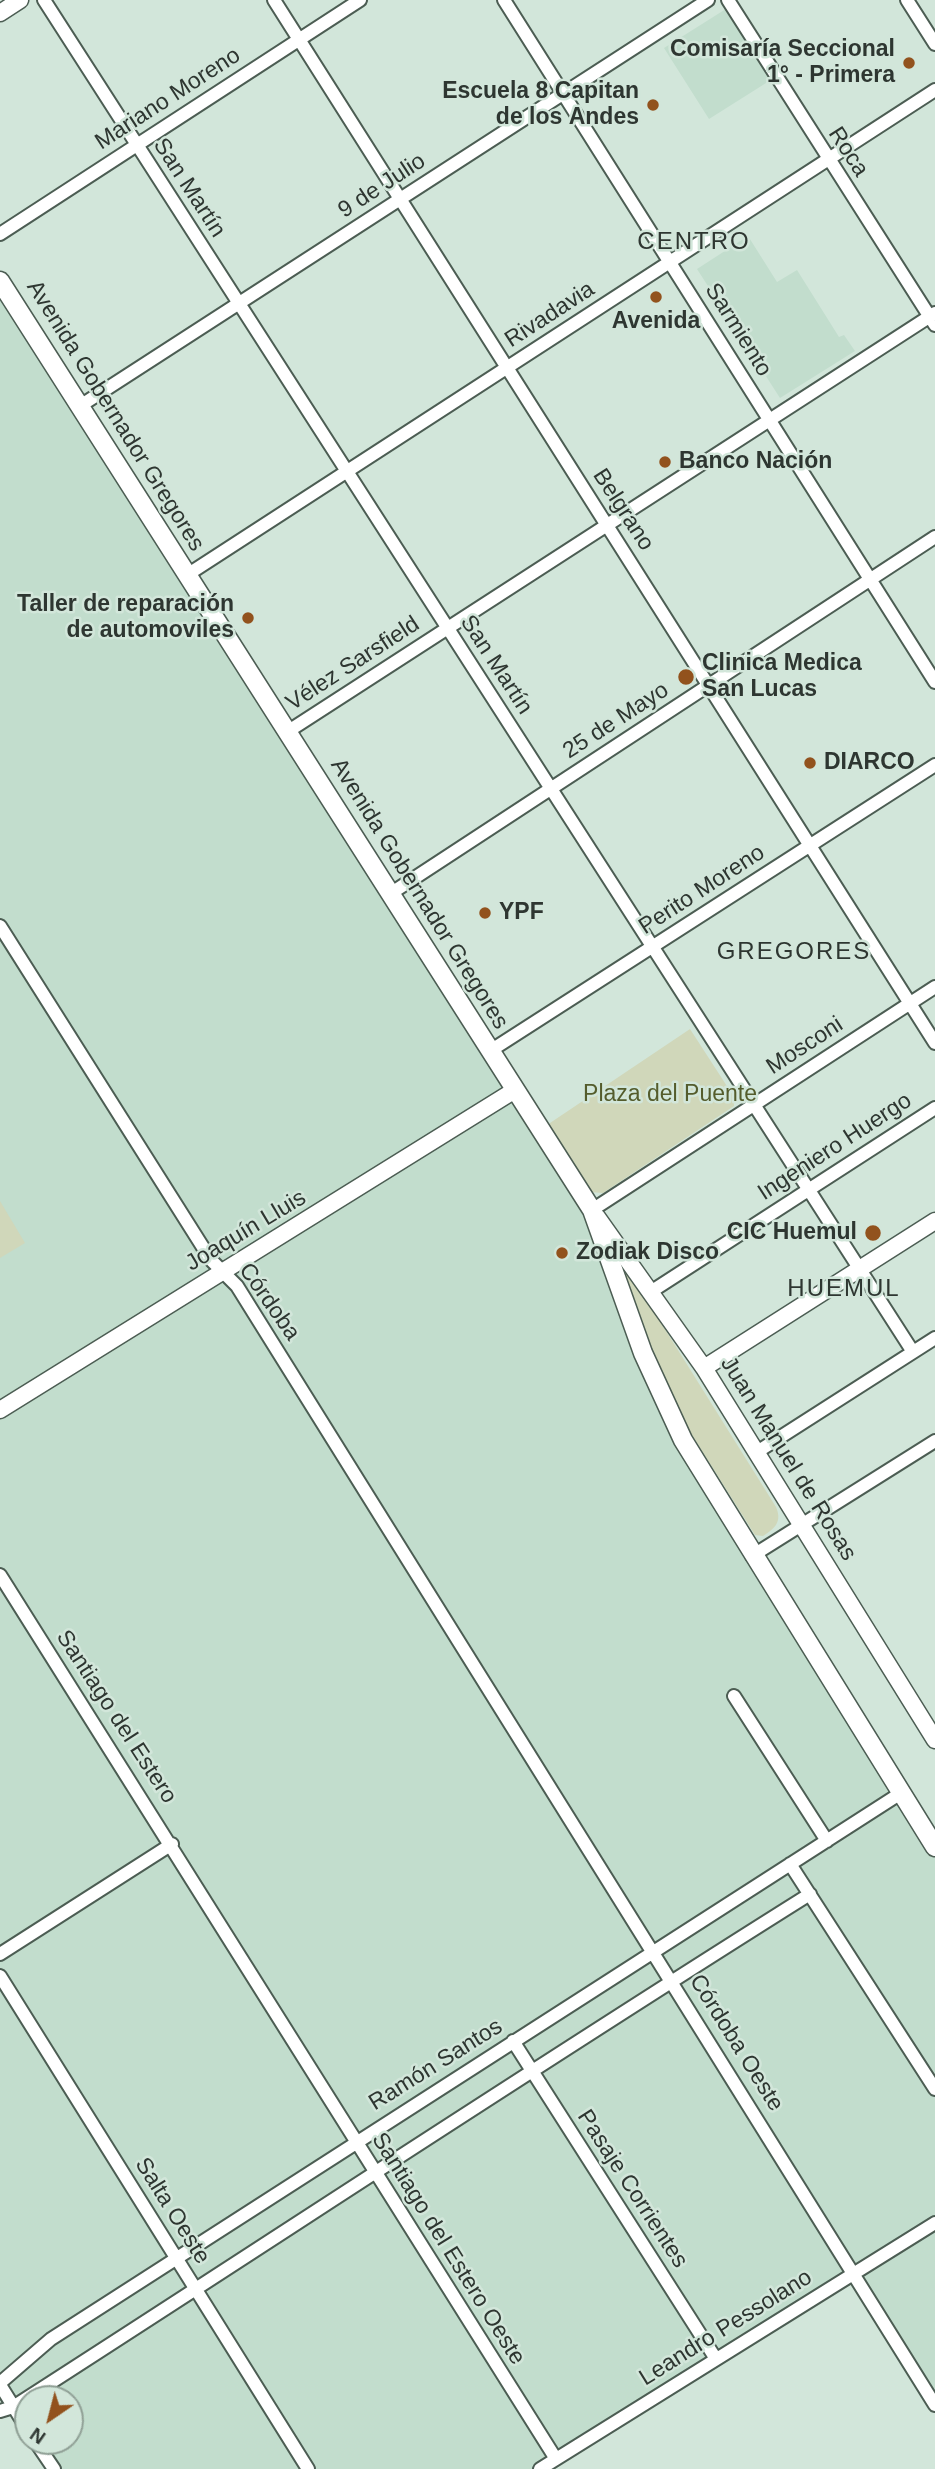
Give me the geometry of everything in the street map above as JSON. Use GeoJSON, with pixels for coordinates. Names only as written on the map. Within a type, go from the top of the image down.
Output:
{"type":"FeatureCollection","features":[{"type":"Feature","properties":{"kind":"main road","name":"Avenida Gobernador Gregores"},"geometry":{"type":"LineString","coordinates":[[0,281],[592,1210],[629,1318],[683,1440],[752,1556],[935,1847]]}},
{"type":"Feature","properties":{"kind":"street"},"geometry":{"type":"LineString","coordinates":[[0,13],[20,0]]}},
{"type":"Feature","properties":{"kind":"street","name":"San Martín"},"geometry":{"type":"LineString","coordinates":[[44,0],[913,1352]]}},
{"type":"Feature","properties":{"kind":"street","name":"Belgrano"},"geometry":{"type":"LineString","coordinates":[[274,0],[710,684],[935,1043]]}},
{"type":"Feature","properties":{"kind":"street","name":"Mariano Moreno"},"geometry":{"type":"LineString","coordinates":[[0,234],[359,0]]}},
{"type":"Feature","properties":{"kind":"street","name":"Sarmiento"},"geometry":{"type":"LineString","coordinates":[[504,0],[870,579],[933,674]]}},
{"type":"Feature","properties":{"kind":"street","name":"9 de Julio"},"geometry":{"type":"LineString","coordinates":[[80,406],[708,0]]}},
{"type":"Feature","properties":{"kind":"street","name":"Roca"},"geometry":{"type":"LineString","coordinates":[[728,0],[828,159],[933,318]]}},
{"type":"Feature","properties":{"kind":"street"},"geometry":{"type":"LineString","coordinates":[[907,0],[935,44]]}},
{"type":"Feature","properties":{"kind":"street","name":"Rivadavia"},"geometry":{"type":"LineString","coordinates":[[187,575],[935,90]]}},
{"type":"Feature","properties":{"kind":"street","name":"Vélez Sarsfield"},"geometry":{"type":"LineString","coordinates":[[287,732],[769,418],[933,318]]}},
{"type":"Feature","properties":{"kind":"street","name":"25 de Mayo"},"geometry":{"type":"LineString","coordinates":[[390,894],[935,537]]}},
{"type":"Feature","properties":{"kind":"street","name":"Perito Moreno"},"geometry":{"type":"LineString","coordinates":[[490,1051],[935,765]]}},
{"type":"Feature","properties":{"kind":"street","name":"Córdoba"},"geometry":{"type":"LineString","coordinates":[[0,926],[211,1260],[237,1286],[500,1705]]}},
{"type":"Feature","properties":{"kind":"street","name":"Mosconi"},"geometry":{"type":"LineString","coordinates":[[592,1210],[935,987]]}},
{"type":"Feature","properties":{"kind":"street","name":"Joaquín Lluis"},"geometry":{"type":"LineString","coordinates":[[0,1410],[515,1090]]}},
{"type":"Feature","properties":{"kind":"street","name":"Ingeniero Huergo"},"geometry":{"type":"LineString","coordinates":[[652,1291],[935,1108]]}},
{"type":"Feature","properties":{"kind":"street","name":"Juan Manuel de Rosas"},"geometry":{"type":"LineString","coordinates":[[592,1210],[705,1368],[935,1740]]}},
{"type":"Feature","properties":{"kind":"street"},"geometry":{"type":"LineString","coordinates":[[705,1368],[935,1221]]}},
{"type":"Feature","properties":{"kind":"street"},"geometry":{"type":"LineString","coordinates":[[757,1452],[935,1338]]}},
{"type":"Feature","properties":{"kind":"street"},"geometry":{"type":"LineString","coordinates":[[752,1556],[935,1441]]}},
{"type":"Feature","properties":{"kind":"street","name":"Santiago del Estero"},"geometry":{"type":"LineString","coordinates":[[0,1574],[196,1882]]}},
{"type":"Feature","properties":{"kind":"street"},"geometry":{"type":"LineString","coordinates":[[734,1696],[827,1841]]}},
{"type":"Feature","properties":{"kind":"street","name":"Córdoba Oeste"},"geometry":{"type":"LineString","coordinates":[[500,1705],[935,2405]]}},
{"type":"Feature","properties":{"kind":"street","name":"Ramón Santos"},"geometry":{"type":"LineString","coordinates":[[0,2384],[51,2339],[354,2141],[655,1952],[901,1793]]}},
{"type":"Feature","properties":{"kind":"street"},"geometry":{"type":"LineString","coordinates":[[0,1954],[172,1844]]}},
{"type":"Feature","properties":{"kind":"street"},"geometry":{"type":"LineString","coordinates":[[790,1864],[935,2089]]}},
{"type":"Feature","properties":{"kind":"street","name":"Santiago del Estero Oeste"},"geometry":{"type":"LineString","coordinates":[[196,1882],[354,2141],[556,2459]]}},
{"type":"Feature","properties":{"kind":"street"},"geometry":{"type":"LineString","coordinates":[[0,2411],[13,2407],[375,2174],[531,2069],[810,1894]]}},
{"type":"Feature","properties":{"kind":"street","name":"Salta Oeste"},"geometry":{"type":"LineString","coordinates":[[0,1976],[308,2469]]}},
{"type":"Feature","properties":{"kind":"street","name":"Pasaje Corrientes"},"geometry":{"type":"LineString","coordinates":[[513,2041],[716,2359]]}},
{"type":"Feature","properties":{"kind":"street","name":"Leandro Pessolano"},"geometry":{"type":"LineString","coordinates":[[540,2469],[935,2223]]}},
{"type":"Feature","properties":{"kind":"street"},"geometry":{"type":"LineString","coordinates":[[0,2384],[13,2407]]}},
{"type":"Feature","properties":{"kind":"shaded area"},"geometry":{"type":"Polygon","coordinates":[[[729,7],[774,78],[709,119],[664,48],[729,7]]]}},
{"type":"Feature","properties":{"kind":"shaded area"},"geometry":{"type":"Polygon","coordinates":[[[748,236],[777,282],[797,270],[839,337],[844,335],[855,351],[780,398],[697,269],[748,236]]]}},
{"type":"Feature","properties":{"kind":"shaded area"},"geometry":{"type":"Polygon","coordinates":[[[0,281],[592,1210],[662,1397],[935,1847],[935,2405],[854,2273],[540,2469],[54,2469],[44,2455],[84,2455],[84,2385],[14,2385],[14,2408],[0,2385],[0,281]]]}},
{"type":"Feature","properties":{"kind":"green space","name":"Plaza del Puente"},"geometry":{"type":"Polygon","coordinates":[[[690,1029],[734,1097],[734,1106],[603,1193],[590,1192],[549,1130],[550,1123],[690,1029]]]}},
{"type":"Feature","properties":{"kind":"green space"},"geometry":{"type":"Polygon","coordinates":[[[0,1201],[25,1243],[0,1258],[0,1201]]]}},
{"type":"Feature","properties":{"kind":"green space"},"geometry":{"type":"Polygon","coordinates":[[[613,1246],[776,1507],[777,1524],[763,1536],[755,1535],[678,1413],[656,1369],[613,1246]]]}},
{"type":"Feature","properties":{"kind":"place","name":"Comisaría Seccional 1° - Primera"},"geometry":{"type":"Point","coordinates":[909,63]}},
{"type":"Feature","properties":{"kind":"place","name":"Escuela 8 Capitan de los Andes"},"geometry":{"type":"Point","coordinates":[653,105]}},
{"type":"Feature","properties":{"kind":"place","name":"Avenida"},"geometry":{"type":"Point","coordinates":[656,297]}},
{"type":"Feature","properties":{"kind":"place","name":"Banco Nación"},"geometry":{"type":"Point","coordinates":[665,462]}},
{"type":"Feature","properties":{"kind":"place","name":"Taller de reparación de automoviles"},"geometry":{"type":"Point","coordinates":[248,618]}},
{"type":"Feature","properties":{"kind":"place","name":"Clinica Medica San Lucas"},"geometry":{"type":"Point","coordinates":[686,677]}},
{"type":"Feature","properties":{"kind":"place","name":"DIARCO"},"geometry":{"type":"Point","coordinates":[810,763]}},
{"type":"Feature","properties":{"kind":"place","name":"YPF"},"geometry":{"type":"Point","coordinates":[485,913]}},
{"type":"Feature","properties":{"kind":"place","name":"CIC Huemul"},"geometry":{"type":"Point","coordinates":[873,1233]}},
{"type":"Feature","properties":{"kind":"place","name":"Zodiak Disco"},"geometry":{"type":"Point","coordinates":[562,1253]}},
{"type":"Feature","properties":{"kind":"district","name":"CENTRO"},"geometry":{"type":"Point","coordinates":[694,242]}},
{"type":"Feature","properties":{"kind":"district","name":"GREGORES"},"geometry":{"type":"Point","coordinates":[794,952]}},
{"type":"Feature","properties":{"kind":"district","name":"HUEMUL"},"geometry":{"type":"Point","coordinates":[844,1289]}}]}
